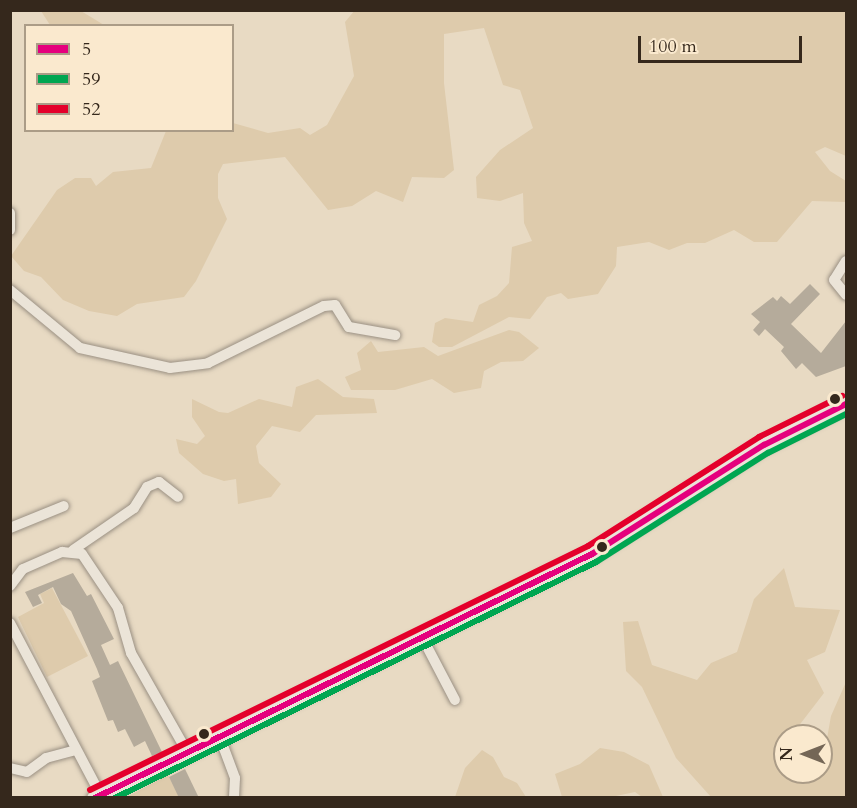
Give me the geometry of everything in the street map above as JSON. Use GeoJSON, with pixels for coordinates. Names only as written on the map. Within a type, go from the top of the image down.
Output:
{"type":"FeatureCollection","features":[{"type":"Feature","properties":{"kind":"main road"},"geometry":{"type":"LineString","coordinates":[[97,796],[186,750],[592,554],[764,446],[846,404]]}},
{"type":"Feature","properties":{"kind":"street"},"geometry":{"type":"LineString","coordinates":[[10,213],[10,230]]}},
{"type":"Feature","properties":{"kind":"street"},"geometry":{"type":"LineString","coordinates":[[846,261],[834,280],[846,295]]}},
{"type":"Feature","properties":{"kind":"street"},"geometry":{"type":"LineString","coordinates":[[10,290],[80,348],[170,368],[208,363],[324,306],[335,305],[349,327],[395,335]]}},
{"type":"Feature","properties":{"kind":"street"},"geometry":{"type":"LineString","coordinates":[[10,586],[23,569],[73,550],[134,508],[147,487],[159,482],[178,497]]}},
{"type":"Feature","properties":{"kind":"street"},"geometry":{"type":"LineString","coordinates":[[10,528],[64,506]]}},
{"type":"Feature","properties":{"kind":"street"},"geometry":{"type":"LineString","coordinates":[[73,550],[82,555],[118,608],[131,652],[186,750]]}},
{"type":"Feature","properties":{"kind":"street"},"geometry":{"type":"LineString","coordinates":[[10,623],[76,750],[97,796]]}},
{"type":"Feature","properties":{"kind":"street"},"geometry":{"type":"LineString","coordinates":[[422,637],[455,700]]}},
{"type":"Feature","properties":{"kind":"street"},"geometry":{"type":"LineString","coordinates":[[219,735],[235,778],[234,798]]}},
{"type":"Feature","properties":{"kind":"street"},"geometry":{"type":"LineString","coordinates":[[10,768],[27,771],[46,758],[76,750]]}},
{"type":"Feature","properties":{"kind":"shaded area"},"geometry":{"type":"Polygon","coordinates":[[[355,10],[846,11],[846,156],[825,147],[815,152],[830,171],[846,181],[846,202],[812,201],[777,242],[754,242],[734,230],[705,243],[687,243],[669,250],[649,242],[617,247],[616,266],[598,294],[568,299],[561,293],[547,297],[530,319],[509,317],[452,347],[439,347],[432,342],[435,323],[445,318],[473,322],[479,305],[497,296],[509,283],[512,247],[532,241],[524,223],[523,193],[500,201],[477,198],[476,177],[500,150],[533,128],[520,90],[503,85],[484,28],[444,34],[444,83],[454,170],[444,178],[412,177],[403,202],[376,191],[352,206],[328,210],[285,157],[223,164],[218,174],[218,198],[227,219],[196,281],[184,297],[137,304],[117,316],[89,311],[63,300],[41,277],[24,271],[11,256],[57,190],[75,178],[91,178],[96,186],[113,172],[151,168],[166,132],[234,132],[234,123],[268,133],[300,128],[310,135],[327,125],[354,76],[345,22],[355,10]]]}},
{"type":"Feature","properties":{"kind":"shaded area"},"geometry":{"type":"Polygon","coordinates":[[[41,11],[81,11],[102,24],[49,24],[41,11]]]}},
{"type":"Feature","properties":{"kind":"shaded area"},"geometry":{"type":"Polygon","coordinates":[[[509,330],[519,332],[539,348],[523,361],[501,362],[484,371],[481,388],[454,393],[432,379],[395,390],[351,390],[345,377],[361,370],[357,353],[371,341],[378,352],[424,347],[438,356],[509,330]]]}},
{"type":"Feature","properties":{"kind":"shaded area"},"geometry":{"type":"Polygon","coordinates":[[[318,379],[343,397],[374,399],[377,413],[316,415],[300,432],[272,426],[256,446],[259,463],[281,484],[271,497],[238,504],[236,479],[224,481],[203,474],[179,453],[176,439],[197,444],[205,436],[192,417],[192,399],[219,412],[228,413],[259,399],[292,407],[296,387],[318,379]]]}},
{"type":"Feature","properties":{"kind":"shaded area"},"geometry":{"type":"Polygon","coordinates":[[[784,568],[795,607],[840,610],[825,652],[807,660],[824,693],[800,724],[773,724],[773,784],[833,784],[833,724],[830,724],[846,682],[846,797],[711,797],[676,758],[642,687],[626,671],[623,622],[638,621],[652,665],[697,680],[711,663],[737,652],[754,599],[784,568]]]}},
{"type":"Feature","properties":{"kind":"shaded area"},"geometry":{"type":"Polygon","coordinates":[[[52,588],[88,656],[47,677],[18,617],[44,603],[40,594],[52,588]]]}},
{"type":"Feature","properties":{"kind":"shaded area"},"geometry":{"type":"Polygon","coordinates":[[[600,748],[624,752],[649,765],[663,797],[642,797],[635,792],[611,797],[562,797],[555,774],[580,764],[600,748]]]}},
{"type":"Feature","properties":{"kind":"shaded area"},"geometry":{"type":"Polygon","coordinates":[[[482,750],[493,757],[504,777],[517,783],[526,797],[455,797],[465,768],[482,750]]]}},
{"type":"Feature","properties":{"kind":"shaded area"},"geometry":{"type":"Polygon","coordinates":[[[168,775],[179,797],[125,798],[168,775]]]}},
{"type":"Feature","properties":{"kind":"building"},"geometry":{"type":"Polygon","coordinates":[[[810,284],[820,294],[791,324],[821,353],[846,321],[846,366],[816,377],[802,363],[796,369],[781,351],[784,347],[765,329],[759,336],[753,330],[760,322],[751,314],[773,297],[777,301],[781,296],[790,304],[810,284]]]}},
{"type":"Feature","properties":{"kind":"building"},"geometry":{"type":"Polygon","coordinates":[[[73,573],[87,596],[91,594],[114,639],[101,645],[110,665],[118,661],[162,752],[152,756],[145,741],[134,747],[125,729],[118,732],[113,720],[108,721],[92,681],[100,677],[97,669],[71,611],[61,604],[53,587],[38,595],[42,603],[33,607],[25,592],[73,573]]]}},
{"type":"Feature","properties":{"kind":"building"},"geometry":{"type":"Polygon","coordinates":[[[185,769],[199,798],[179,798],[169,777],[185,769]]]}},
{"type":"Feature","properties":{"kind":"transit line","name":"52"},"geometry":{"type":"LineString","coordinates":[[90,790],[588,546],[759,437],[842,396]]}},
{"type":"Feature","properties":{"kind":"transit line","name":"5"},"geometry":{"type":"LineString","coordinates":[[95,798],[592,554],[764,445],[846,404]]}},
{"type":"Feature","properties":{"kind":"transit line","name":"59"},"geometry":{"type":"LineString","coordinates":[[115,798],[596,562],[768,453],[846,414]]}}]}
